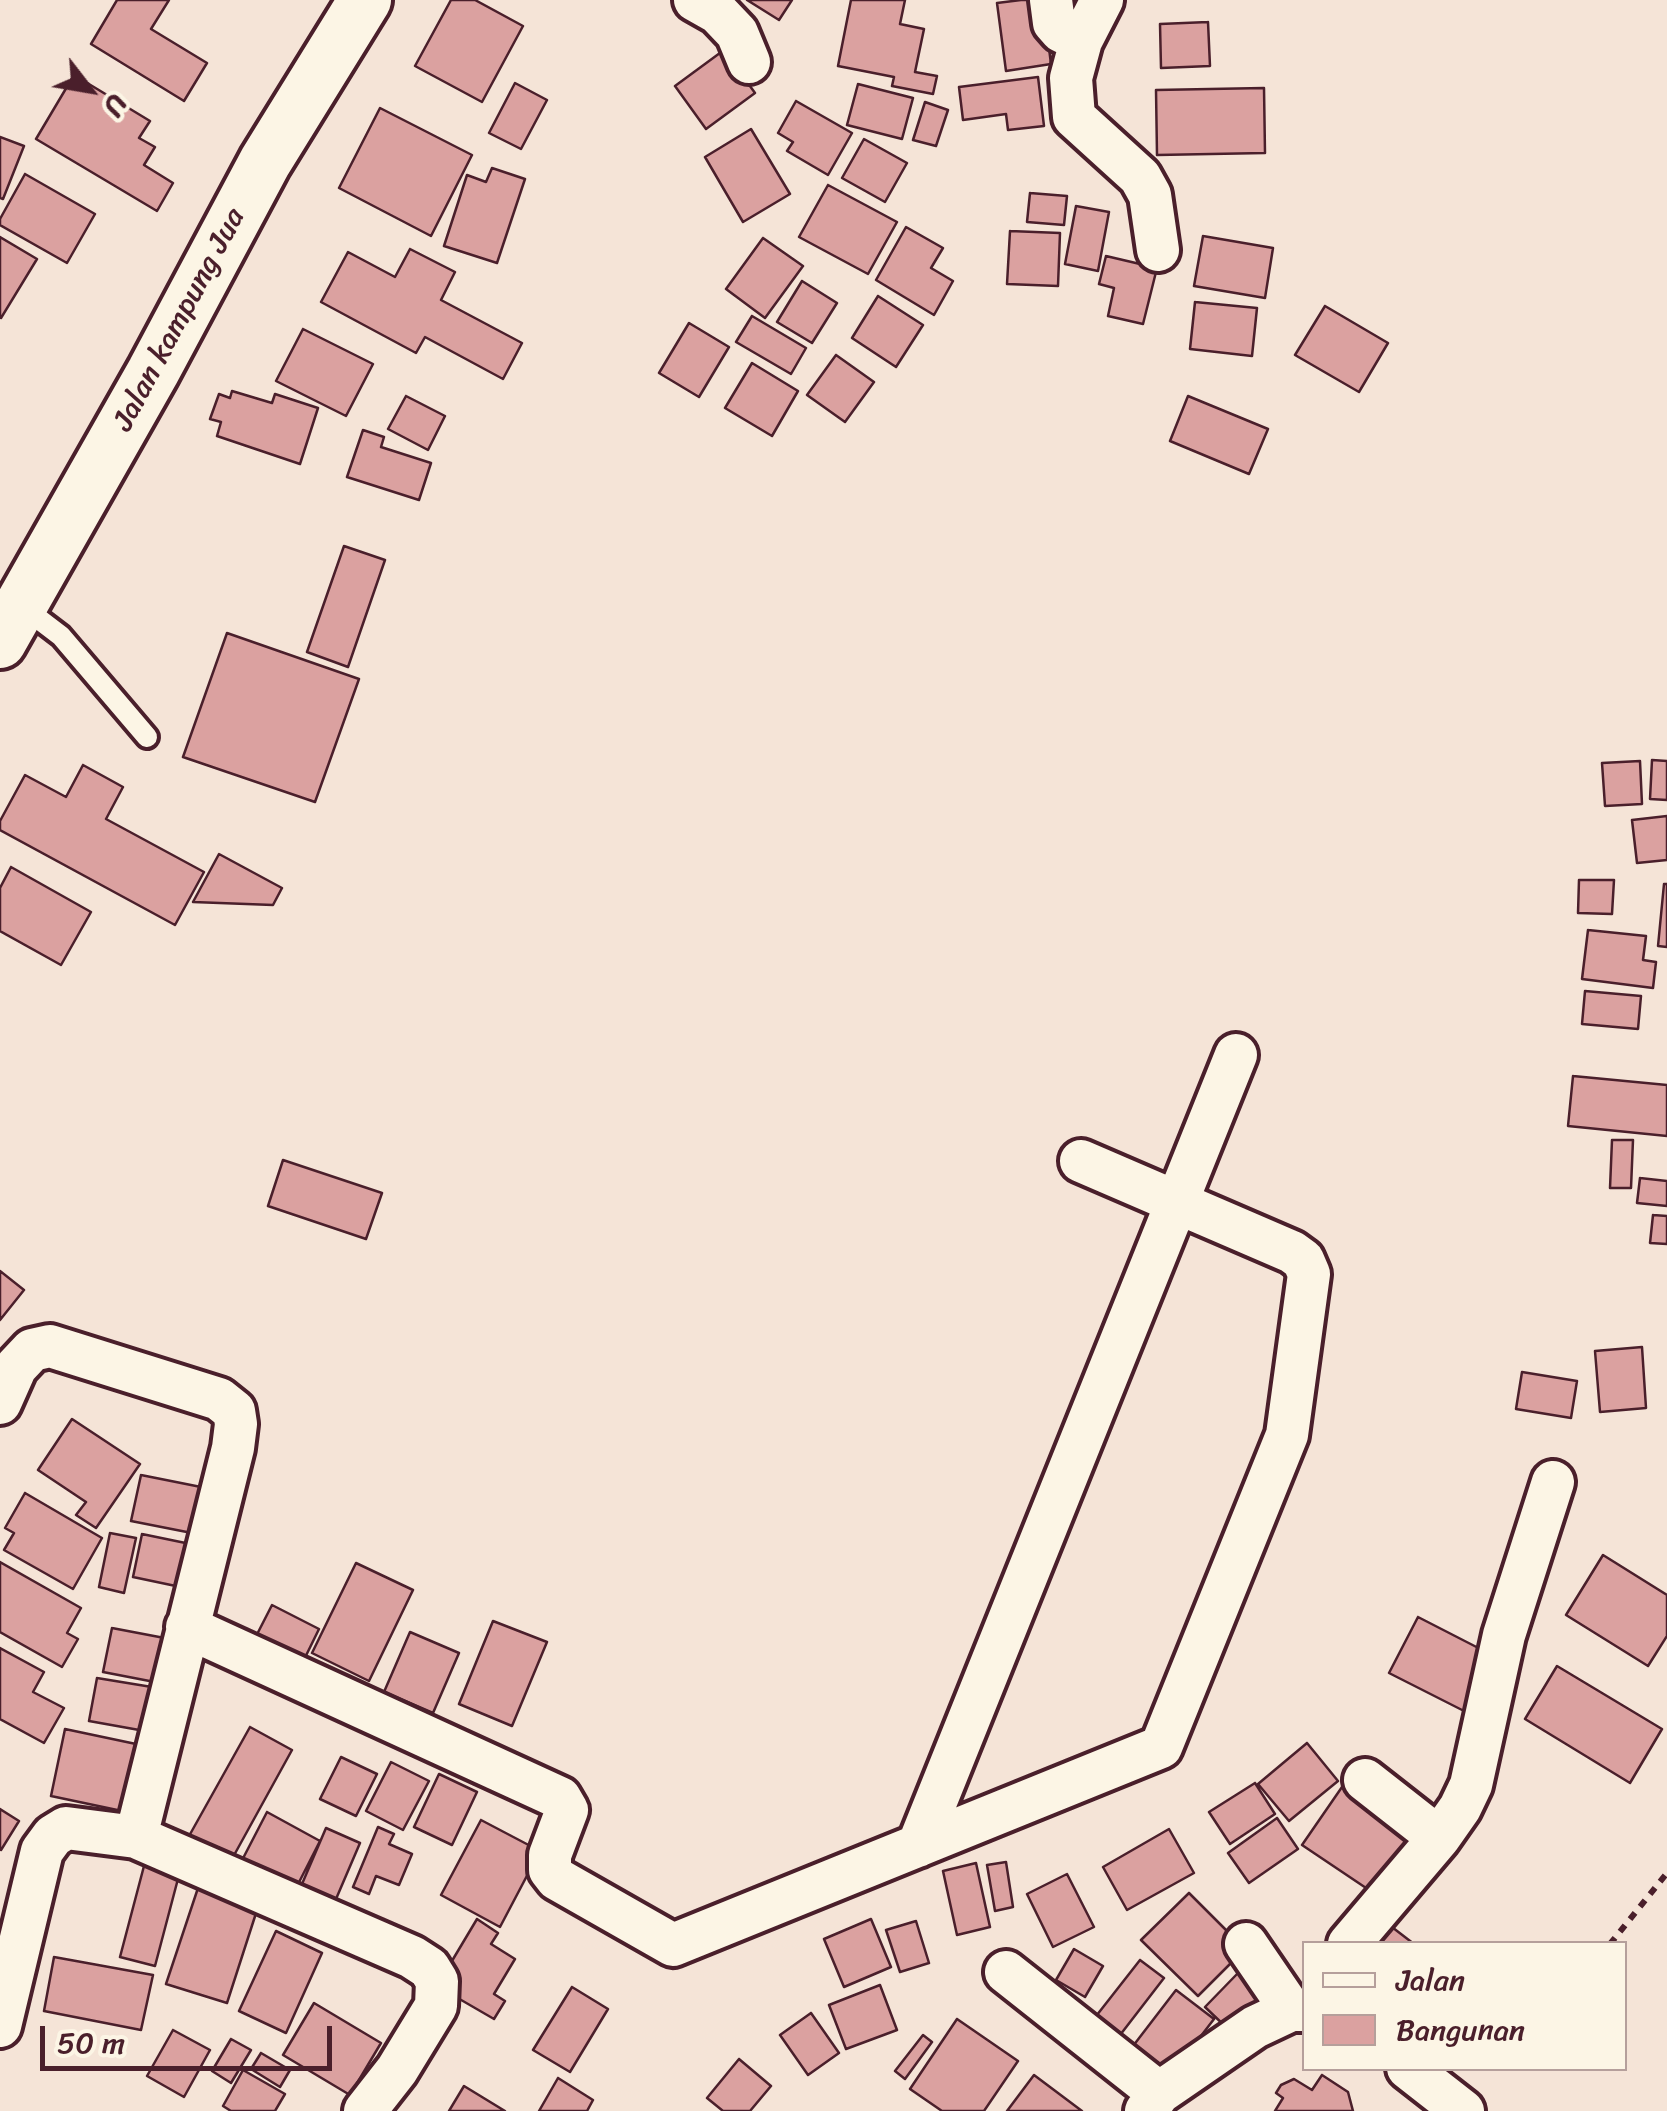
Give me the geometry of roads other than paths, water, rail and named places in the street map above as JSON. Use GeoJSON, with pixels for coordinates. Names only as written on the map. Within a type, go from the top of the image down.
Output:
{"type":"FeatureCollection","features":[{"type":"Feature","properties":{"kind":"street","name":"Jalan kampung Jua"},"geometry":{"type":"LineString","coordinates":[[11,624],[265,162],[365,0]]}},
{"type":"Feature","properties":{"kind":"street"},"geometry":{"type":"LineString","coordinates":[[695,0],[718,13],[737,33],[749,62]]}},
{"type":"Feature","properties":{"kind":"street"},"geometry":{"type":"LineString","coordinates":[[1051,0],[1054,23],[1081,40]]}},
{"type":"Feature","properties":{"kind":"street"},"geometry":{"type":"LineString","coordinates":[[1102,0],[1081,40],[1071,78],[1074,117],[1140,177],[1150,195],[1158,250]]}},
{"type":"Feature","properties":{"kind":"street"},"geometry":{"type":"LineString","coordinates":[[918,1846],[1236,1056]]}},
{"type":"Feature","properties":{"kind":"street"},"geometry":{"type":"LineString","coordinates":[[186,1627],[560,1798],[567,1810],[550,1854],[550,1870],[557,1879],[673,1944],[1161,1748],[1287,1435],[1309,1274],[1303,1260],[1292,1252],[1081,1160]]}},
{"type":"Feature","properties":{"kind":"street"},"geometry":{"type":"LineString","coordinates":[[0,1403],[16,1367],[32,1350],[50,1346],[219,1399],[234,1411],[233,1448],[136,1837]]}},
{"type":"Feature","properties":{"kind":"street"},"geometry":{"type":"LineString","coordinates":[[1352,1941],[1439,1838],[1471,1786],[1504,1635],[1553,1482]]}},
{"type":"Feature","properties":{"kind":"street"},"geometry":{"type":"LineString","coordinates":[[1365,1780],[1439,1838]]}},
{"type":"Feature","properties":{"kind":"street"},"geometry":{"type":"LineString","coordinates":[[0,2026],[42,1851],[53,1836],[66,1828],[136,1837],[412,1956],[429,1968],[437,1981],[436,2006],[397,2070],[366,2111]]}},
{"type":"Feature","properties":{"kind":"street"},"geometry":{"type":"LineString","coordinates":[[1006,1972],[1153,2102],[1254,2027],[1298,2010],[1246,1944]]}},
{"type":"Feature","properties":{"kind":"street"},"geometry":{"type":"LineString","coordinates":[[1412,2071],[1463,2111]]}},
{"type":"Feature","properties":{"kind":"lane"},"geometry":{"type":"LineString","coordinates":[[11,624],[62,636],[147,737]]}}]}
